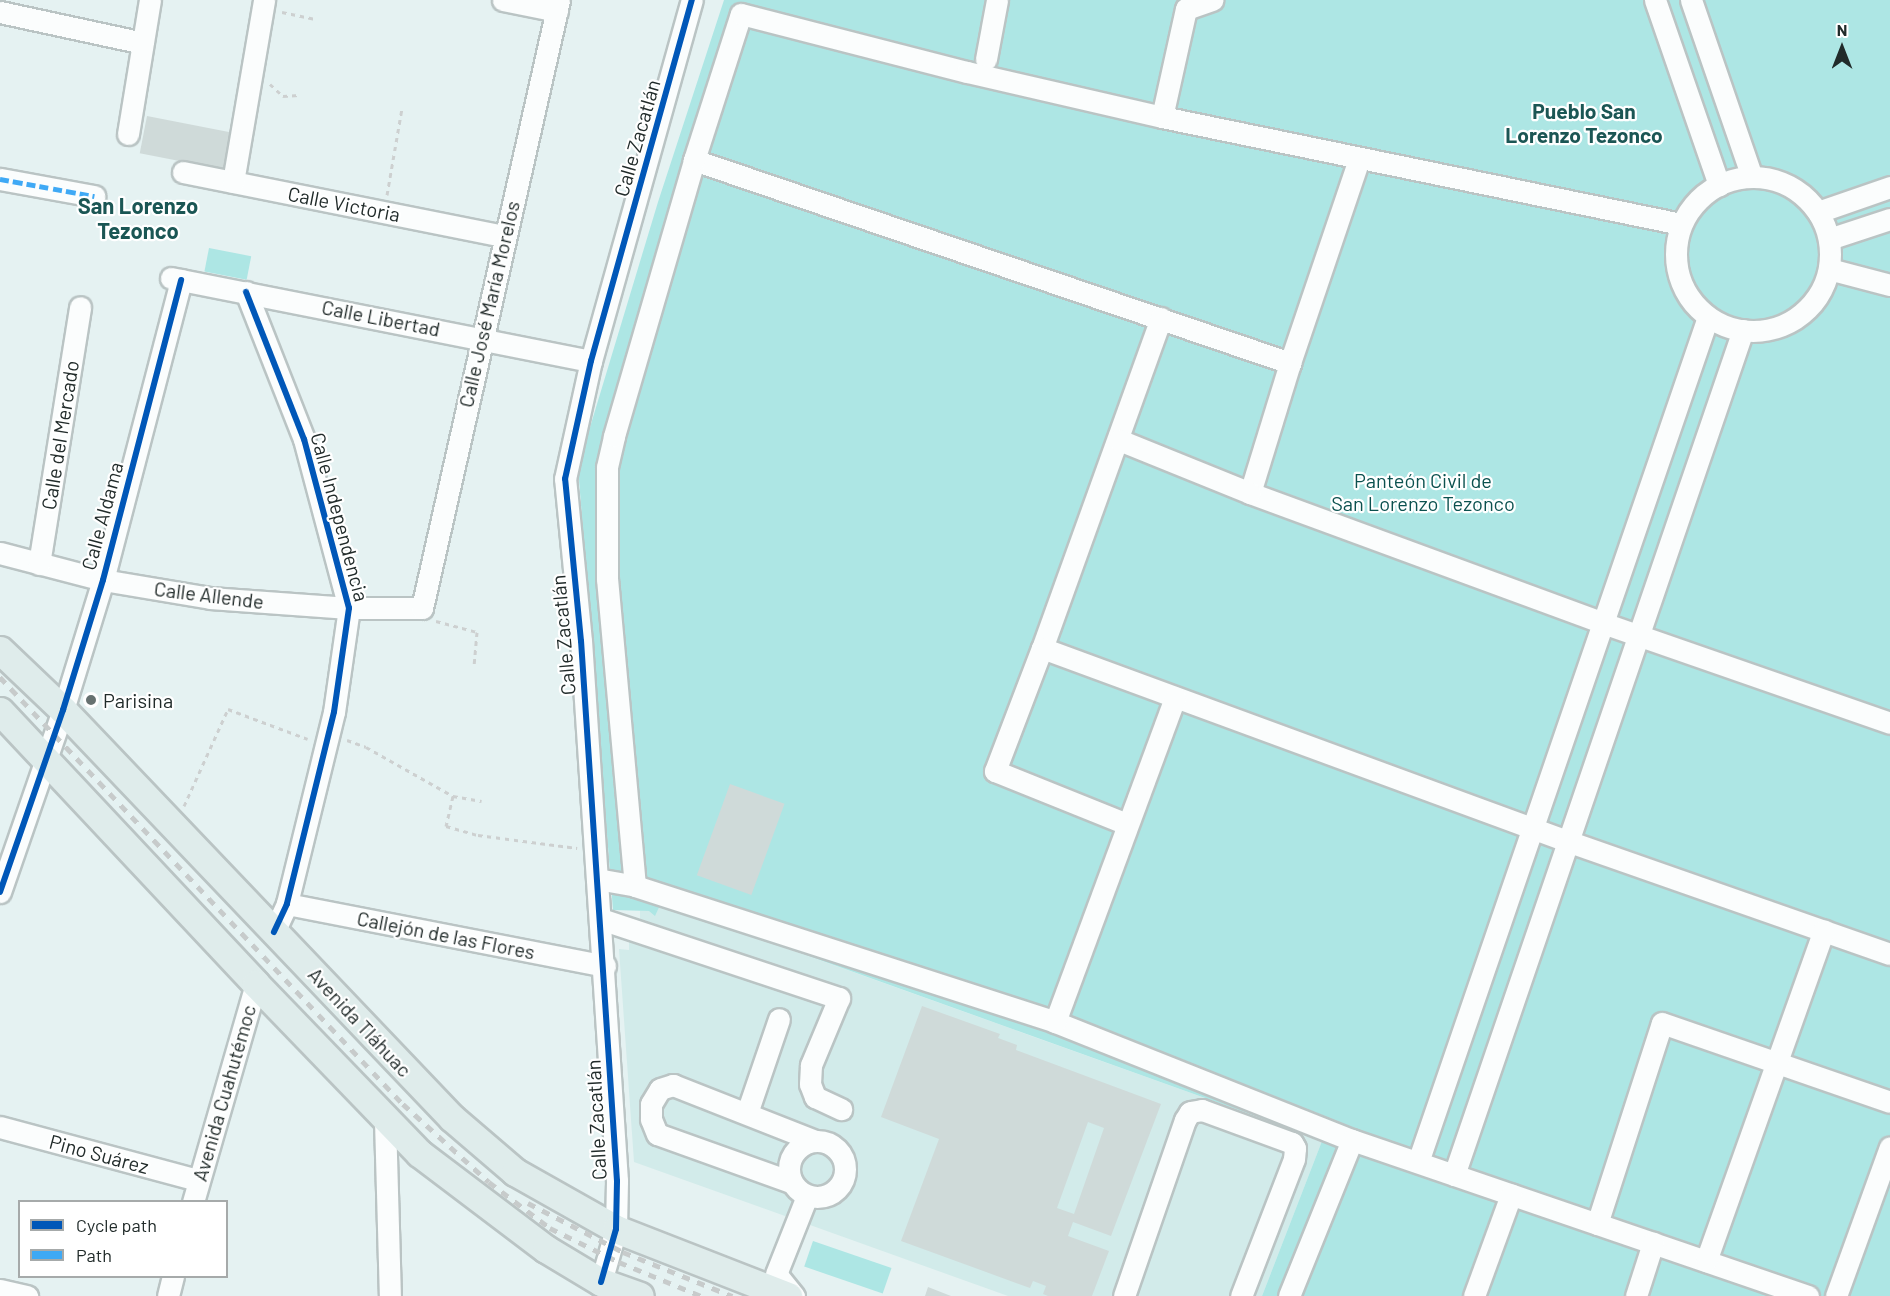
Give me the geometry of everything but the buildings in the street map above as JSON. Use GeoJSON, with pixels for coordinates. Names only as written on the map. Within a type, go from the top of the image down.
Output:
{"type":"FeatureCollection","features":[{"type":"Feature","properties":{"kind":"main road","name":"Avenida Tláhuac"},"geometry":{"type":"LineString","coordinates":[[0,650],[63,710],[452,1118],[515,1173],[616,1229],[788,1296]]}},
{"type":"Feature","properties":{"kind":"main road"},"geometry":{"type":"LineString","coordinates":[[0,711],[256,984],[419,1153],[546,1249],[601,1282],[640,1296]]}},
{"type":"Feature","properties":{"kind":"street"},"geometry":{"type":"LineString","coordinates":[[128,134],[150,0]]}},
{"type":"Feature","properties":{"kind":"street"},"geometry":{"type":"LineString","coordinates":[[503,0],[558,6]]}},
{"type":"Feature","properties":{"kind":"street","name":"Calle Zacatlán"},"geometry":{"type":"LineString","coordinates":[[601,1282],[616,1229],[617,1181],[581,641],[565,479],[591,361],[692,0]]}},
{"type":"Feature","properties":{"kind":"street"},"geometry":{"type":"LineString","coordinates":[[986,59],[997,0]]}},
{"type":"Feature","properties":{"kind":"street"},"geometry":{"type":"LineString","coordinates":[[1162,117],[1186,9],[1212,0]]}},
{"type":"Feature","properties":{"kind":"street"},"geometry":{"type":"LineString","coordinates":[[1655,0],[1719,184]]}},
{"type":"Feature","properties":{"kind":"street"},"geometry":{"type":"LineString","coordinates":[[1691,0],[1752,177]]}},
{"type":"Feature","properties":{"kind":"street"},"geometry":{"type":"LineString","coordinates":[[233,182],[264,4]]}},
{"type":"Feature","properties":{"kind":"street","name":"Calle José María Morelos"},"geometry":{"type":"LineString","coordinates":[[422,609],[504,236],[558,6]]}},
{"type":"Feature","properties":{"kind":"street"},"geometry":{"type":"LineString","coordinates":[[0,12],[143,43]]}},
{"type":"Feature","properties":{"kind":"street"},"geometry":{"type":"LineString","coordinates":[[635,885],[607,579],[607,467],[694,160],[741,14],[967,72],[1162,117],[1681,224]]}},
{"type":"Feature","properties":{"kind":"street"},"geometry":{"type":"LineString","coordinates":[[1250,493],[1290,363],[1359,159]]}},
{"type":"Feature","properties":{"kind":"street"},"geometry":{"type":"LineString","coordinates":[[694,160],[1290,363]]}},
{"type":"Feature","properties":{"kind":"street","name":"Calle Victoria"},"geometry":{"type":"LineString","coordinates":[[183,172],[504,236]]}},
{"type":"Feature","properties":{"kind":"street"},"geometry":{"type":"LineString","coordinates":[[1752,177],[1771,179],[1789,186],[1805,197],[1818,212],[1829,239],[1829,269],[1818,296],[1798,316],[1772,328],[1743,330],[1724,326],[1708,317],[1688,295],[1676,268],[1677,238],[1681,224],[1696,201],[1719,184],[1752,177]]}},
{"type":"Feature","properties":{"kind":"street"},"geometry":{"type":"LineString","coordinates":[[0,179],[94,196]]}},
{"type":"Feature","properties":{"kind":"street"},"geometry":{"type":"LineString","coordinates":[[1818,212],[1890,187]]}},
{"type":"Feature","properties":{"kind":"street"},"geometry":{"type":"LineString","coordinates":[[1829,239],[1890,219]]}},
{"type":"Feature","properties":{"kind":"street"},"geometry":{"type":"LineString","coordinates":[[1829,269],[1890,285]]}},
{"type":"Feature","properties":{"kind":"street","name":"Calle Libertad"},"geometry":{"type":"LineString","coordinates":[[176,279],[591,361]]}},
{"type":"Feature","properties":{"kind":"street","name":"Calle Aldama"},"geometry":{"type":"LineString","coordinates":[[0,892],[44,757],[63,710],[103,580],[176,279]]}},
{"type":"Feature","properties":{"kind":"street","name":"Calle Independencia"},"geometry":{"type":"LineString","coordinates":[[246,292],[304,439],[349,608],[334,712],[286,904],[274,932]]}},
{"type":"Feature","properties":{"kind":"street","name":"Calle del Mercado"},"geometry":{"type":"LineString","coordinates":[[39,564],[80,307]]}},
{"type":"Feature","properties":{"kind":"street"},"geometry":{"type":"LineString","coordinates":[[1419,1162],[1708,317]]}},
{"type":"Feature","properties":{"kind":"street"},"geometry":{"type":"LineString","coordinates":[[1127,824],[995,771],[1119,440],[1161,318]]}},
{"type":"Feature","properties":{"kind":"street"},"geometry":{"type":"LineString","coordinates":[[1454,1175],[1743,330]]}},
{"type":"Feature","properties":{"kind":"street"},"geometry":{"type":"LineString","coordinates":[[1119,440],[1250,493],[1603,623],[1890,723]]}},
{"type":"Feature","properties":{"kind":"street","name":"Calle Allende"},"geometry":{"type":"LineString","coordinates":[[0,553],[103,580],[210,598],[349,608],[422,609]]}},
{"type":"Feature","properties":{"kind":"street"},"geometry":{"type":"LineString","coordinates":[[1042,648],[1567,841],[1890,954]]}},
{"type":"Feature","properties":{"kind":"street"},"geometry":{"type":"LineString","coordinates":[[1055,1022],[1175,698]]}},
{"type":"Feature","properties":{"kind":"street"},"geometry":{"type":"LineString","coordinates":[[597,879],[635,885],[1055,1022],[1352,1140],[1808,1296]]}},
{"type":"Feature","properties":{"kind":"street","name":"Callejón de las Flores"},"geometry":{"type":"LineString","coordinates":[[286,904],[604,966]]}},
{"type":"Feature","properties":{"kind":"street"},"geometry":{"type":"LineString","coordinates":[[601,919],[839,998],[811,1065],[810,1084],[815,1097],[841,1109]]}},
{"type":"Feature","properties":{"kind":"street"},"geometry":{"type":"LineString","coordinates":[[1706,1261],[1824,930]]}},
{"type":"Feature","properties":{"kind":"street","name":"Avenida Cuahutémoc"},"geometry":{"type":"LineString","coordinates":[[193,1200],[256,984]]}},
{"type":"Feature","properties":{"kind":"street"},"geometry":{"type":"LineString","coordinates":[[747,1113],[779,1019]]}},
{"type":"Feature","properties":{"kind":"street"},"geometry":{"type":"LineString","coordinates":[[1597,1224],[1662,1023],[1890,1102]]}},
{"type":"Feature","properties":{"kind":"street"},"geometry":{"type":"LineString","coordinates":[[673,1085],[815,1141],[826,1142],[836,1148],[845,1167],[843,1179],[829,1195],[819,1198],[807,1196],[791,1182],[657,1134],[651,1119],[651,1104],[660,1089],[673,1085]]}},
{"type":"Feature","properties":{"kind":"street"},"geometry":{"type":"LineString","coordinates":[[1124,1296],[1185,1120],[1190,1112],[1202,1110],[1292,1143],[1295,1148],[1294,1159],[1241,1296]]}},
{"type":"Feature","properties":{"kind":"street"},"geometry":{"type":"LineString","coordinates":[[385,1120],[390,1296]]}},
{"type":"Feature","properties":{"kind":"street","name":"Pino Suárez"},"geometry":{"type":"LineString","coordinates":[[0,1127],[198,1180]]}},
{"type":"Feature","properties":{"kind":"street"},"geometry":{"type":"LineString","coordinates":[[1289,1296],[1352,1140]]}},
{"type":"Feature","properties":{"kind":"street"},"geometry":{"type":"LineString","coordinates":[[791,1182],[788,1171],[795,1150],[815,1141]]}},
{"type":"Feature","properties":{"kind":"street"},"geometry":{"type":"LineString","coordinates":[[1836,1296],[1890,1147]]}},
{"type":"Feature","properties":{"kind":"street"},"geometry":{"type":"LineString","coordinates":[[1474,1296],[1511,1194]]}},
{"type":"Feature","properties":{"kind":"street"},"geometry":{"type":"LineString","coordinates":[[794,1296],[776,1274],[807,1196]]}},
{"type":"Feature","properties":{"kind":"street"},"geometry":{"type":"LineString","coordinates":[[1636,1296],[1653,1243]]}},
{"type":"Feature","properties":{"kind":"street"},"geometry":{"type":"LineString","coordinates":[[168,1296],[172,1278]]}},
{"type":"Feature","properties":{"kind":"street"},"geometry":{"type":"LineString","coordinates":[[0,1290],[27,1296]]}},
{"type":"Feature","properties":{"kind":"path"},"geometry":{"type":"LineString","coordinates":[[264,4],[315,19]]}},
{"type":"Feature","properties":{"kind":"path"},"geometry":{"type":"LineString","coordinates":[[250,80],[273,84],[283,96],[299,95]]}},
{"type":"Feature","properties":{"kind":"path"},"geometry":{"type":"LineString","coordinates":[[384,212],[402,108]]}},
{"type":"Feature","properties":{"kind":"path"},"geometry":{"type":"LineString","coordinates":[[422,609],[429,619],[477,632],[474,664]]}},
{"type":"Feature","properties":{"kind":"path"},"geometry":{"type":"LineString","coordinates":[[174,826],[228,709],[326,739],[366,747],[453,796],[482,801]]}},
{"type":"Feature","properties":{"kind":"path"},"geometry":{"type":"LineString","coordinates":[[453,796],[446,826],[478,835],[595,851]]}},
{"type":"Feature","properties":{"kind":"shaded area"},"geometry":{"type":"Polygon","coordinates":[[[660,903],[1300,1132],[1318,1135],[1322,1141],[1262,1296],[1008,1296],[634,1162],[619,949],[629,950],[629,933],[640,933],[640,910],[649,911],[660,903]]]}},
{"type":"Feature","properties":{"kind":"green space","name":"Panteón Civil de San Lorenzo Tezonco"},"geometry":{"type":"Polygon","coordinates":[[[724,0],[1890,0],[1890,1296],[1262,1296],[1322,1141],[1318,1135],[1300,1132],[661,903],[655,916],[649,911],[613,910],[578,467],[658,202],[724,0]]]}},
{"type":"Feature","properties":{"kind":"green space"},"geometry":{"type":"Polygon","coordinates":[[[209,248],[251,256],[247,280],[204,272],[209,248]]]}},
{"type":"Feature","properties":{"kind":"green space"},"geometry":{"type":"Polygon","coordinates":[[[813,1241],[891,1268],[883,1294],[804,1267],[813,1241]]]}},
{"type":"Feature","properties":{"kind":"railway"},"geometry":{"type":"LineString","coordinates":[[0,677],[403,1104],[489,1182],[550,1228],[619,1262],[701,1296]]}},
{"type":"Feature","properties":{"kind":"railway"},"geometry":{"type":"LineString","coordinates":[[528,1203],[623,1252],[732,1296]]}},
{"type":"Feature","properties":{"kind":"marked path"},"geometry":{"type":"LineString","coordinates":[[0,179],[94,196]]}},
{"type":"Feature","properties":{"kind":"cycle path"},"geometry":{"type":"LineString","coordinates":[[601,1282],[616,1229],[617,1181],[581,641],[565,479],[591,361],[692,0]]}},
{"type":"Feature","properties":{"kind":"cycle path"},"geometry":{"type":"LineString","coordinates":[[0,892],[63,710],[103,580],[181,280]]}},
{"type":"Feature","properties":{"kind":"cycle path"},"geometry":{"type":"LineString","coordinates":[[246,292],[304,439],[349,608],[334,712],[287,904],[274,932]]}},
{"type":"Feature","properties":{"kind":"place","name":"Parisina"},"geometry":{"type":"Point","coordinates":[91,700]}},
{"type":"Feature","properties":{"kind":"district","name":"Pueblo San Lorenzo Tezonco"},"geometry":{"type":"Point","coordinates":[1584,123]}},
{"type":"Feature","properties":{"kind":"district","name":"San Lorenzo Tezonco"},"geometry":{"type":"Point","coordinates":[138,218]}}]}
